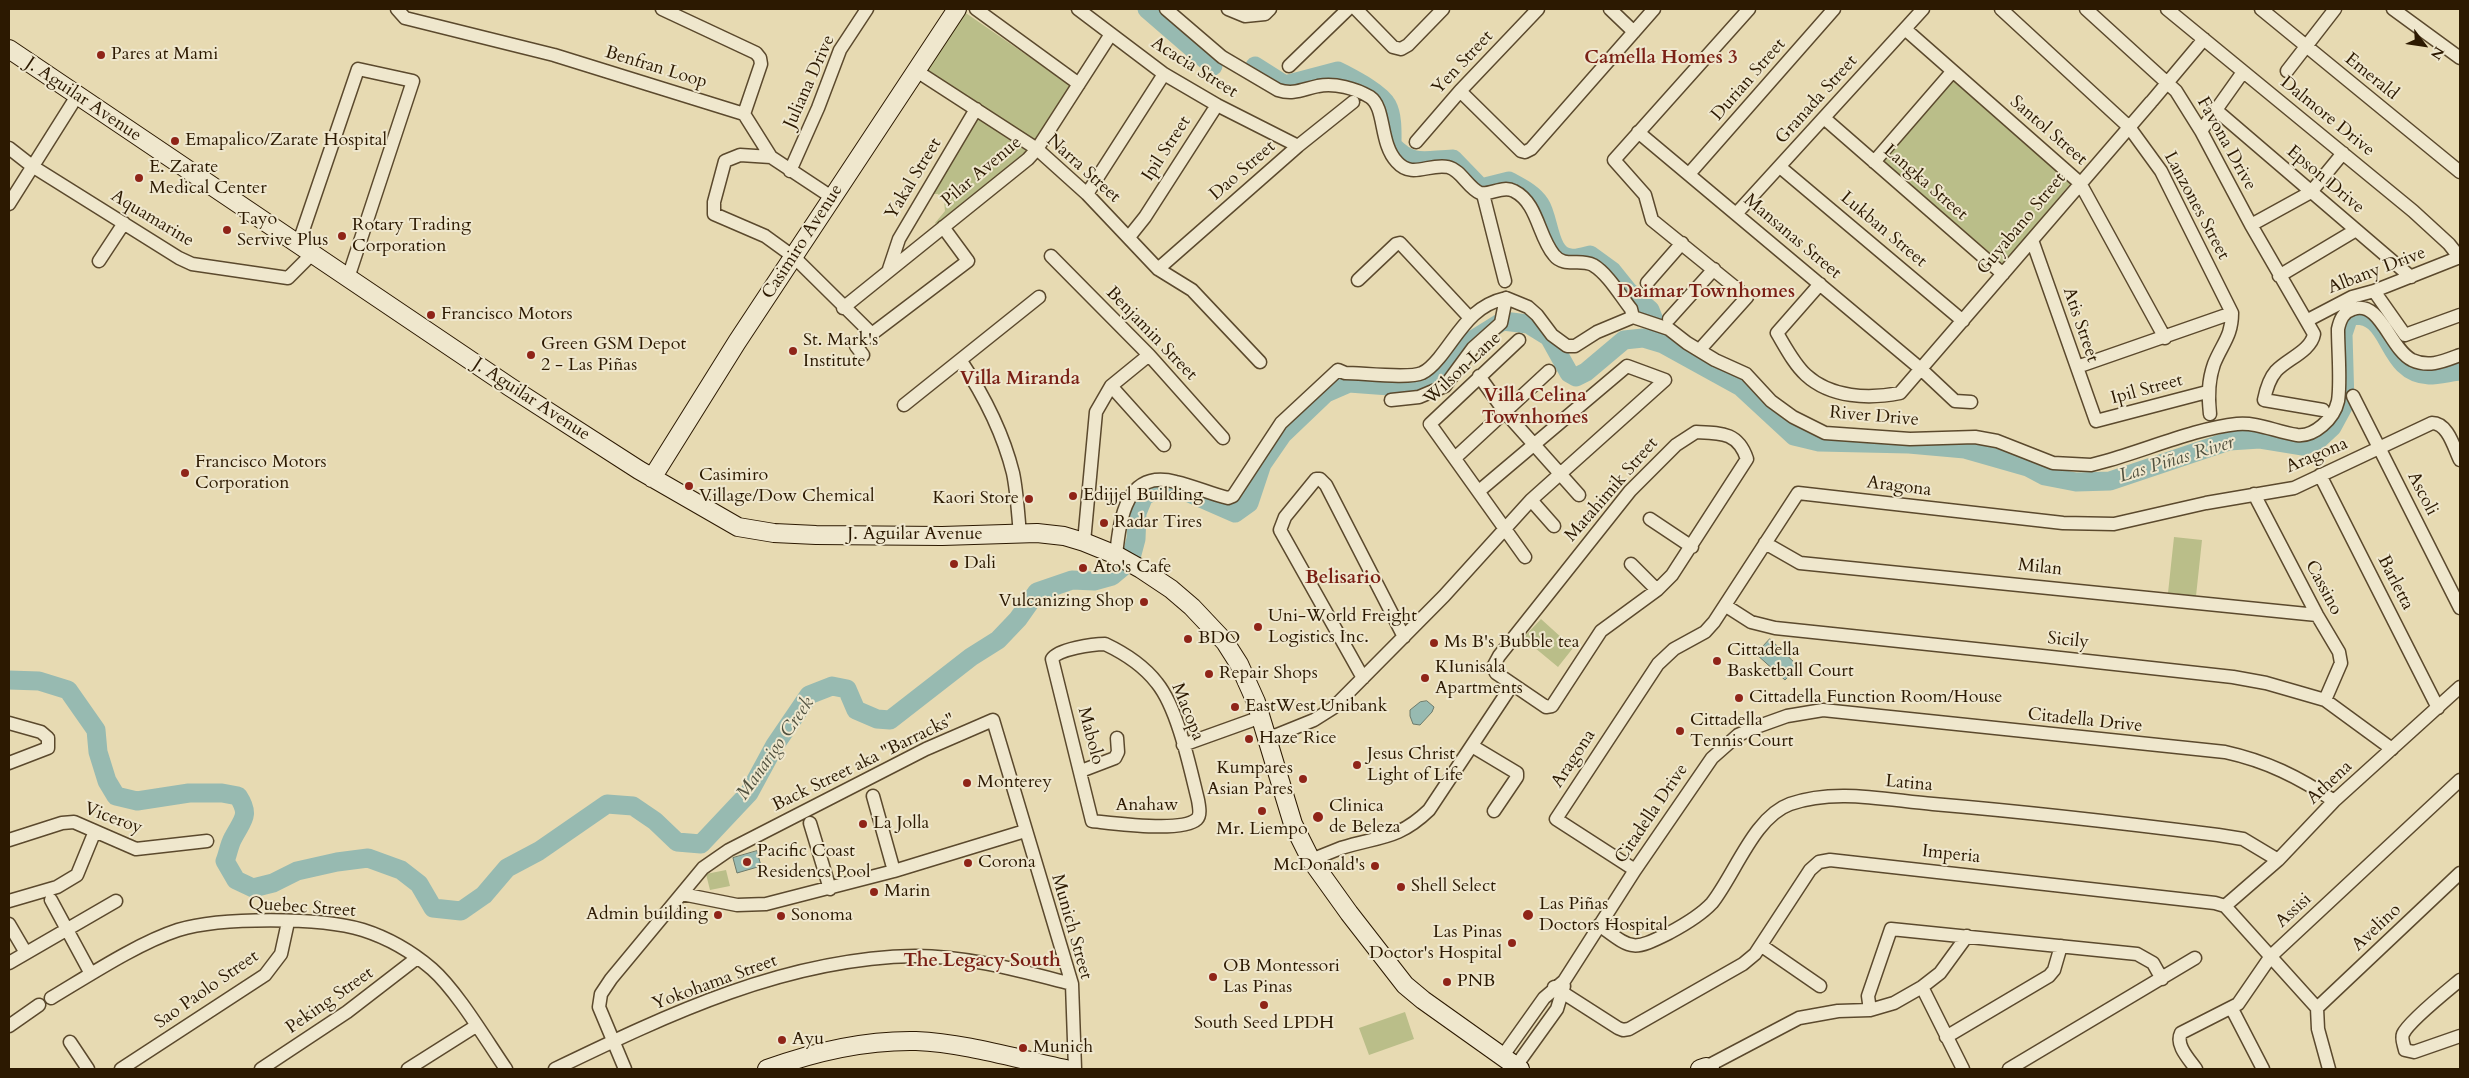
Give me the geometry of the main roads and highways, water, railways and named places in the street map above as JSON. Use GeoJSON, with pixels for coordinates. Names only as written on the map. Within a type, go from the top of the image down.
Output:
{"type":"FeatureCollection","features":[{"type":"Feature","properties":{"kind":"main road","name":"Casimiro Avenue"},"geometry":{"type":"LineString","coordinates":[[652,478],[956,9]]}},
{"type":"Feature","properties":{"kind":"main road","name":"J. Aguilar Avenue"},"geometry":{"type":"LineString","coordinates":[[9,49],[510,387],[652,478],[738,526],[774,534],[933,536],[1037,533],[1064,536],[1084,542],[1118,556],[1139,568],[1185,601],[1225,642],[1243,671],[1261,717],[1293,824],[1311,860],[1349,913],[1405,985],[1508,1066]]}},
{"type":"Feature","properties":{"kind":"main road"},"geometry":{"type":"LineString","coordinates":[[767,1069],[828,1050],[872,1043],[916,1041],[957,1046],[1066,1069]]}},
{"type":"Feature","properties":{"kind":"water"},"geometry":{"type":"Polygon","coordinates":[[[1770,639],[1798,666],[1785,680],[1756,654],[1770,639]]]}},
{"type":"Feature","properties":{"kind":"water"},"geometry":{"type":"Polygon","coordinates":[[[1427,701],[1434,707],[1432,712],[1420,725],[1413,724],[1410,710],[1420,702],[1427,701]]]}},
{"type":"Feature","properties":{"kind":"water","name":"Pacific Coast Residencs Pool"},"geometry":{"type":"Polygon","coordinates":[[[757,851],[761,866],[737,873],[733,858],[757,851]]]}},
{"type":"Feature","properties":{"kind":"waterway"},"geometry":{"type":"LineString","coordinates":[[1147,9],[1213,66]]}},
{"type":"Feature","properties":{"kind":"waterway"},"geometry":{"type":"LineString","coordinates":[[1255,66],[1285,85],[1338,71],[1378,95],[1387,105],[1392,125],[1392,145],[1406,157],[1420,161],[1453,159],[1481,188],[1509,181],[1526,191],[1540,204],[1558,251],[1563,256],[1571,258],[1590,255],[1612,271],[1628,291],[1650,310],[1662,341]]}},
{"type":"Feature","properties":{"kind":"waterway","name":"Manarigo Creek"},"geometry":{"type":"LineString","coordinates":[[9,680],[39,681],[68,690],[96,730],[98,752],[107,781],[116,796],[137,801],[189,793],[222,793],[238,796],[245,813],[225,861],[236,880],[253,888],[273,883],[297,871],[337,862],[368,858],[401,870],[419,884],[433,908],[461,911],[484,895],[507,868],[539,851],[607,804],[633,806],[655,821],[677,842],[701,844],[749,793],[775,745],[809,695],[832,686],[847,689],[856,710],[877,719],[890,720],[971,657],[998,640],[1018,619],[1037,592],[1072,580],[1094,581],[1112,576],[1124,566],[1132,554],[1136,539],[1137,513],[1144,496],[1161,488],[1187,492],[1235,513],[1249,503],[1262,464],[1282,435],[1326,393],[1349,383],[1403,387],[1423,385],[1435,376],[1450,354],[1503,321],[1528,324],[1549,337],[1569,373],[1576,377],[1586,372],[1624,340],[1643,338],[1663,344],[1741,387],[1794,436],[1819,442],[1909,444],[1965,449],[2028,467],[2045,476],[2076,482],[2110,481],[2229,441],[2260,439],[2303,446],[2318,440],[2332,427],[2345,403],[2343,334],[2349,316],[2363,316],[2374,322],[2403,364],[2414,372],[2437,375],[2460,371]]}},
{"type":"Feature","properties":{"kind":"place","name":"Pares at Mami"},"geometry":{"type":"Point","coordinates":[101,55]}},
{"type":"Feature","properties":{"kind":"place","name":"Emapalico/Zarate Hospital"},"geometry":{"type":"Point","coordinates":[175,141]}},
{"type":"Feature","properties":{"kind":"place","name":"E. Zarate Medical Center"},"geometry":{"type":"Point","coordinates":[139,178]}},
{"type":"Feature","properties":{"kind":"place","name":"Tayo Servive Plus"},"geometry":{"type":"Point","coordinates":[227,230]}},
{"type":"Feature","properties":{"kind":"place","name":"Rotary Trading Corporation"},"geometry":{"type":"Point","coordinates":[342,236]}},
{"type":"Feature","properties":{"kind":"place","name":"Francisco Motors"},"geometry":{"type":"Point","coordinates":[431,315]}},
{"type":"Feature","properties":{"kind":"place","name":"St. Mark's Institute"},"geometry":{"type":"Point","coordinates":[793,351]}},
{"type":"Feature","properties":{"kind":"place","name":"Green GSM Depot 2 - Las Piñas"},"geometry":{"type":"Point","coordinates":[531,355]}},
{"type":"Feature","properties":{"kind":"place","name":"Francisco Motors Corporation"},"geometry":{"type":"Point","coordinates":[185,473]}},
{"type":"Feature","properties":{"kind":"place","name":"Casimiro Village/Dow Chemical"},"geometry":{"type":"Point","coordinates":[689,486]}},
{"type":"Feature","properties":{"kind":"place","name":"Edijjel Building"},"geometry":{"type":"Point","coordinates":[1073,496]}},
{"type":"Feature","properties":{"kind":"place","name":"Kaori Store"},"geometry":{"type":"Point","coordinates":[1029,499]}},
{"type":"Feature","properties":{"kind":"place","name":"Radar Tires"},"geometry":{"type":"Point","coordinates":[1104,523]}},
{"type":"Feature","properties":{"kind":"place","name":"Dali"},"geometry":{"type":"Point","coordinates":[954,564]}},
{"type":"Feature","properties":{"kind":"place","name":"Ato's Cafe"},"geometry":{"type":"Point","coordinates":[1083,568]}},
{"type":"Feature","properties":{"kind":"place","name":"Vulcanizing Shop"},"geometry":{"type":"Point","coordinates":[1144,602]}},
{"type":"Feature","properties":{"kind":"place","name":"Uni-World Freight Logistics Inc."},"geometry":{"type":"Point","coordinates":[1258,627]}},
{"type":"Feature","properties":{"kind":"place","name":"BDO"},"geometry":{"type":"Point","coordinates":[1188,639]}},
{"type":"Feature","properties":{"kind":"place","name":"Ms B's Bubble tea"},"geometry":{"type":"Point","coordinates":[1434,643]}},
{"type":"Feature","properties":{"kind":"place","name":"Cittadella Basketball Court"},"geometry":{"type":"Point","coordinates":[1717,661]}},
{"type":"Feature","properties":{"kind":"place","name":"Repair Shops"},"geometry":{"type":"Point","coordinates":[1209,674]}},
{"type":"Feature","properties":{"kind":"place","name":"KIunisala Apartments"},"geometry":{"type":"Point","coordinates":[1425,678]}},
{"type":"Feature","properties":{"kind":"place","name":"Cittadella Function Room/House"},"geometry":{"type":"Point","coordinates":[1739,698]}},
{"type":"Feature","properties":{"kind":"place","name":"EastWest Unibank"},"geometry":{"type":"Point","coordinates":[1235,707]}},
{"type":"Feature","properties":{"kind":"place","name":"Cittadella Tennis Court"},"geometry":{"type":"Point","coordinates":[1680,731]}},
{"type":"Feature","properties":{"kind":"place","name":"Haze Rice"},"geometry":{"type":"Point","coordinates":[1249,739]}},
{"type":"Feature","properties":{"kind":"place","name":"Jesus Christ Light of Life"},"geometry":{"type":"Point","coordinates":[1357,765]}},
{"type":"Feature","properties":{"kind":"place","name":"Kumpares Asian Pares"},"geometry":{"type":"Point","coordinates":[1303,779]}},
{"type":"Feature","properties":{"kind":"place","name":"Monterey"},"geometry":{"type":"Point","coordinates":[967,783]}},
{"type":"Feature","properties":{"kind":"place","name":"Mr. Liempo"},"geometry":{"type":"Point","coordinates":[1262,811]}},
{"type":"Feature","properties":{"kind":"place","name":"Clinica de Beleza"},"geometry":{"type":"Point","coordinates":[1318,817]}},
{"type":"Feature","properties":{"kind":"place","name":"La Jolla"},"geometry":{"type":"Point","coordinates":[863,824]}},
{"type":"Feature","properties":{"kind":"place","name":"Pacific Coast Residencs Pool"},"geometry":{"type":"Point","coordinates":[747,862]}},
{"type":"Feature","properties":{"kind":"place","name":"Corona"},"geometry":{"type":"Point","coordinates":[968,863]}},
{"type":"Feature","properties":{"kind":"place","name":"McDonald's"},"geometry":{"type":"Point","coordinates":[1375,866]}},
{"type":"Feature","properties":{"kind":"place","name":"Shell Select"},"geometry":{"type":"Point","coordinates":[1401,887]}},
{"type":"Feature","properties":{"kind":"place","name":"Marin"},"geometry":{"type":"Point","coordinates":[874,892]}},
{"type":"Feature","properties":{"kind":"place","name":"Admin building"},"geometry":{"type":"Point","coordinates":[718,915]}},
{"type":"Feature","properties":{"kind":"place","name":"Las Piñas Doctors Hospital"},"geometry":{"type":"Point","coordinates":[1528,915]}},
{"type":"Feature","properties":{"kind":"place","name":"Sonoma"},"geometry":{"type":"Point","coordinates":[781,916]}},
{"type":"Feature","properties":{"kind":"place","name":"Las Pinas Doctor's Hospital"},"geometry":{"type":"Point","coordinates":[1512,943]}},
{"type":"Feature","properties":{"kind":"place","name":"OB Montessori Las Pinas"},"geometry":{"type":"Point","coordinates":[1213,977]}},
{"type":"Feature","properties":{"kind":"place","name":"PNB"},"geometry":{"type":"Point","coordinates":[1447,982]}},
{"type":"Feature","properties":{"kind":"place","name":"South Seed LPDH"},"geometry":{"type":"Point","coordinates":[1264,1005]}},
{"type":"Feature","properties":{"kind":"place","name":"Ayu"},"geometry":{"type":"Point","coordinates":[782,1040]}},
{"type":"Feature","properties":{"kind":"place","name":"Munich"},"geometry":{"type":"Point","coordinates":[1023,1048]}},
{"type":"Feature","properties":{"kind":"district","name":"Camella Homes 3"},"geometry":{"type":"Point","coordinates":[1661,59]}},
{"type":"Feature","properties":{"kind":"district","name":"Daimar Townhomes"},"geometry":{"type":"Point","coordinates":[1706,293]}},
{"type":"Feature","properties":{"kind":"district","name":"Villa Miranda"},"geometry":{"type":"Point","coordinates":[1020,380]}},
{"type":"Feature","properties":{"kind":"district","name":"Villa Celina Townhomes"},"geometry":{"type":"Point","coordinates":[1535,408]}},
{"type":"Feature","properties":{"kind":"district","name":"Belisario"},"geometry":{"type":"Point","coordinates":[1343,579]}},
{"type":"Feature","properties":{"kind":"district","name":"The Legacy South"},"geometry":{"type":"Point","coordinates":[982,962]}},
{"type":"Feature","properties":{"kind":"water label","name":"Las Piñas River"},"geometry":{"type":"Point","coordinates":[2177,460]}}]}
